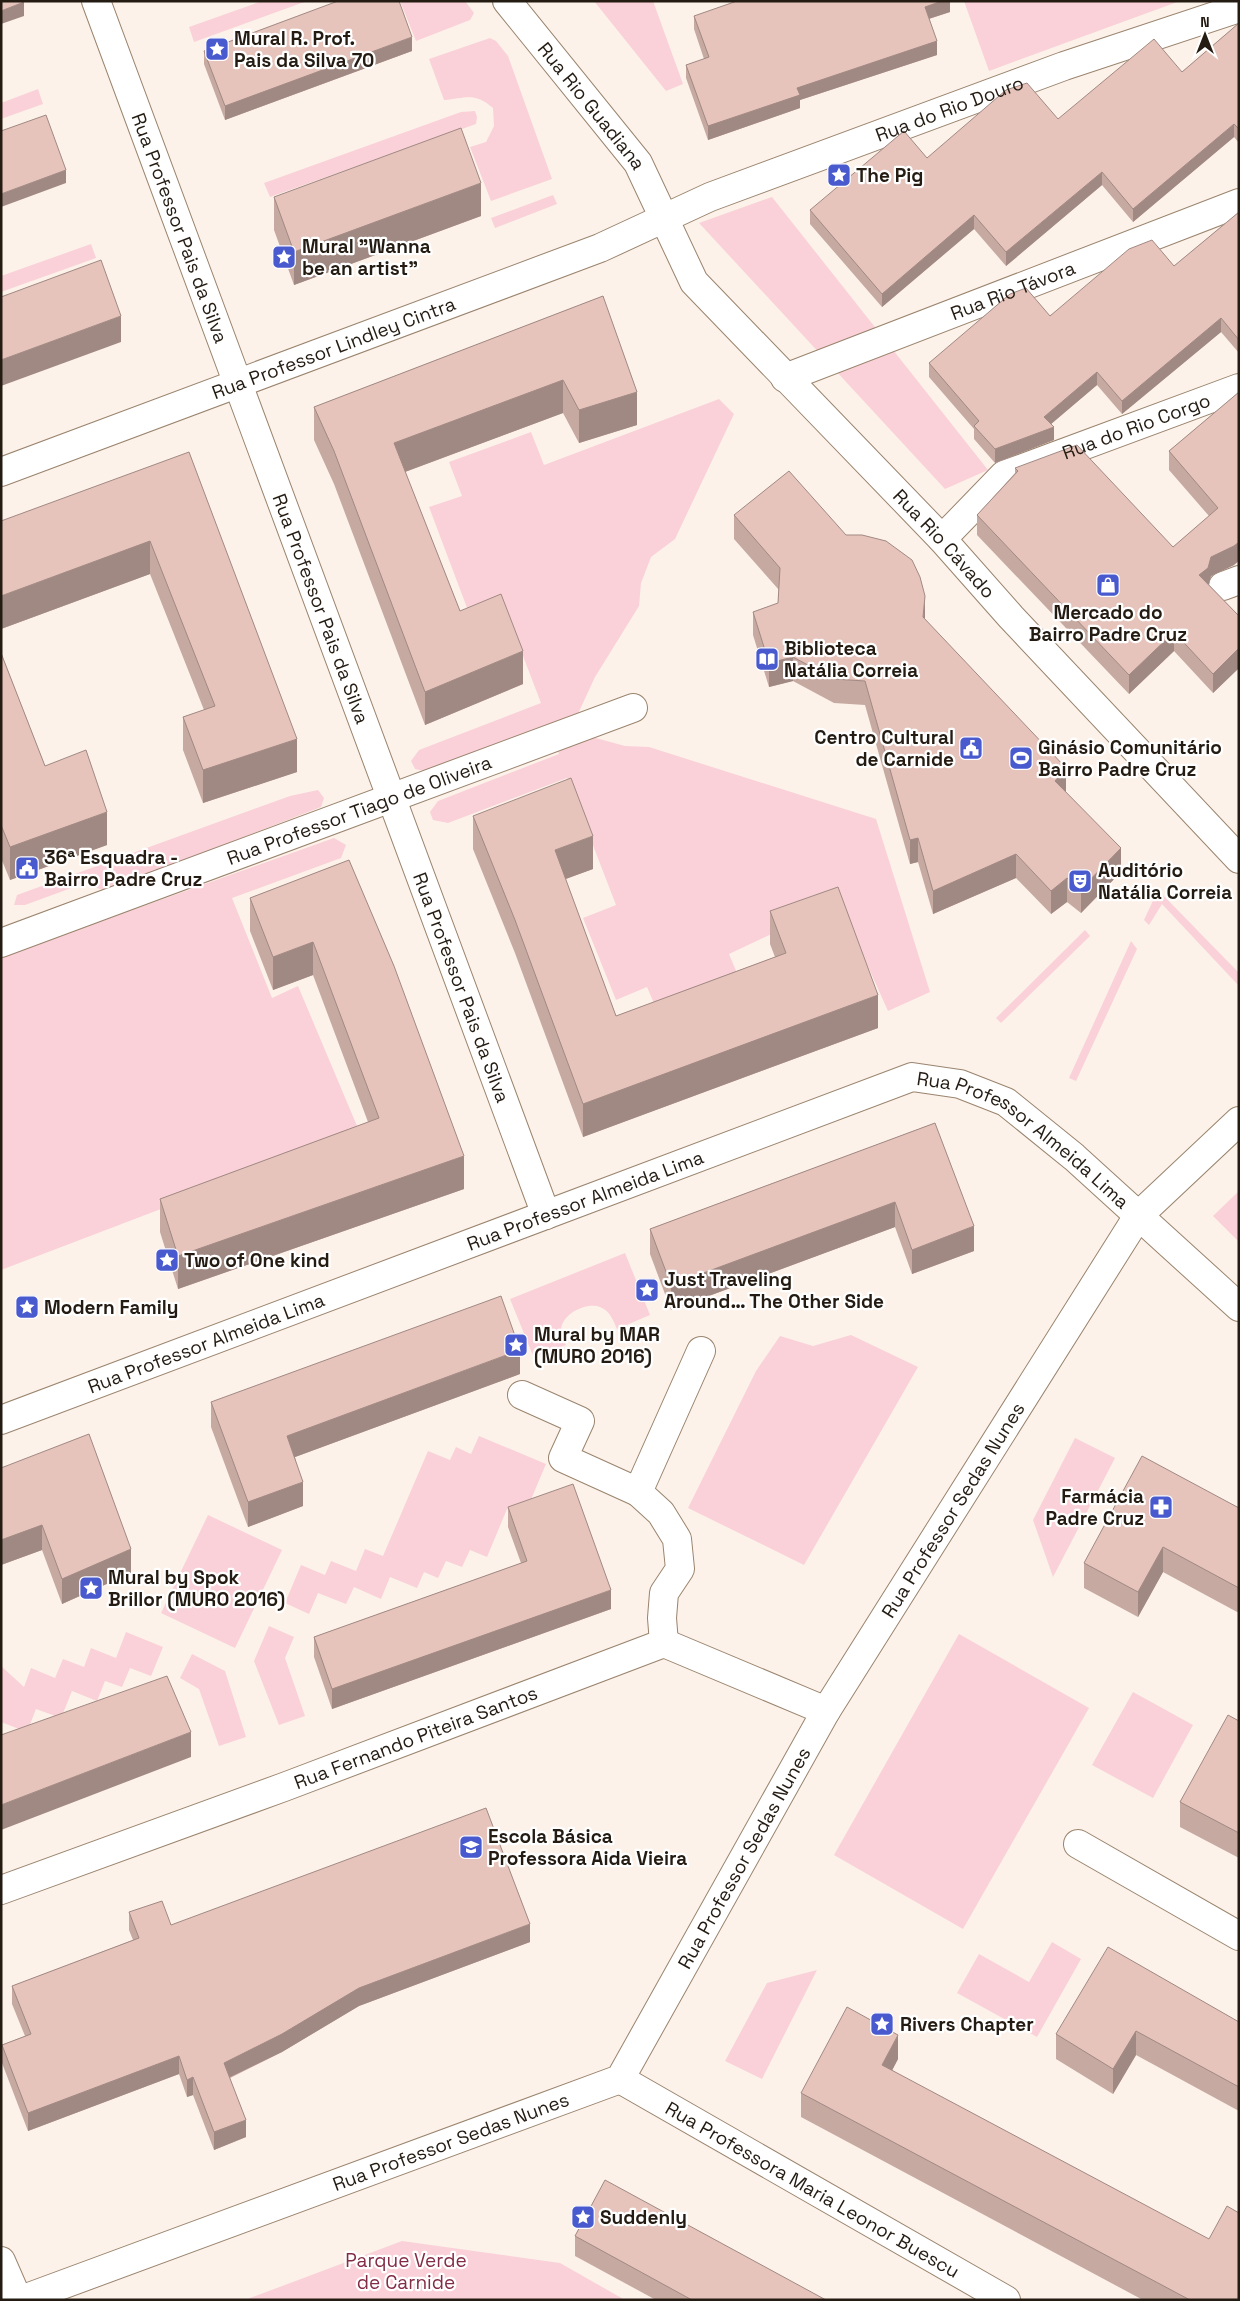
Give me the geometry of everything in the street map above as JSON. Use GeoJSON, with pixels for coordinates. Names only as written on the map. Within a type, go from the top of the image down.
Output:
{"type":"FeatureCollection","features":[{"type":"Feature","properties":{"kind":"street","name":"Rua Professor Pais da Silva"},"geometry":{"type":"LineString","coordinates":[[96,1],[546,1215]]}},
{"type":"Feature","properties":{"kind":"street","name":"Rua Rio Guadiana"},"geometry":{"type":"LineString","coordinates":[[507,1],[638,163],[664,219]]}},
{"type":"Feature","properties":{"kind":"street","name":"Rua do Rio Douro"},"geometry":{"type":"LineString","coordinates":[[664,219],[710,197],[1064,66],[1239,8]]}},
{"type":"Feature","properties":{"kind":"street","name":"Rua Rio Távora"},"geometry":{"type":"LineString","coordinates":[[785,378],[1239,203]]}},
{"type":"Feature","properties":{"kind":"street","name":"Rua Professor Lindley Cintra"},"geometry":{"type":"LineString","coordinates":[[1,472],[600,248],[664,219]]}},
{"type":"Feature","properties":{"kind":"street","name":"Rua Rio Cávado"},"geometry":{"type":"LineString","coordinates":[[664,219],[694,282],[942,539],[1011,617],[1239,859]]}},
{"type":"Feature","properties":{"kind":"street","name":"Rua do Rio Corgo"},"geometry":{"type":"LineString","coordinates":[[942,539],[1004,475],[1239,388]]}},
{"type":"Feature","properties":{"kind":"street","name":"Rua Professor Tiago de Oliveira"},"geometry":{"type":"LineString","coordinates":[[1,943],[633,708]]}},
{"type":"Feature","properties":{"kind":"street","name":"Rua Professor Almeida Lima"},"geometry":{"type":"LineString","coordinates":[[1,1420],[912,1077],[960,1084],[1006,1102],[1074,1157],[1239,1307]]}},
{"type":"Feature","properties":{"kind":"street","name":"Rua Professor Sedas Nunes"},"geometry":{"type":"LineString","coordinates":[[21,2300],[620,2079],[826,1711],[1138,1216],[1239,1121]]}},
{"type":"Feature","properties":{"kind":"street"},"geometry":{"type":"LineString","coordinates":[[638,1492],[702,1351]]}},
{"type":"Feature","properties":{"kind":"street"},"geometry":{"type":"LineString","coordinates":[[522,1395],[580,1421],[563,1458],[638,1492],[660,1513],[677,1539],[680,1569],[664,1594],[662,1618],[664,1643],[826,1711]]}},
{"type":"Feature","properties":{"kind":"street","name":"Rua Fernando Piteira Santos"},"geometry":{"type":"LineString","coordinates":[[1,1890],[284,1787],[664,1643]]}},
{"type":"Feature","properties":{"kind":"street"},"geometry":{"type":"LineString","coordinates":[[1078,1844],[1239,1936]]}},
{"type":"Feature","properties":{"kind":"street","name":"Rua Professora Maria Leonor Buescu"},"geometry":{"type":"LineString","coordinates":[[620,2079],[1006,2300]]}},
{"type":"Feature","properties":{"kind":"street"},"geometry":{"type":"LineString","coordinates":[[1,2260],[18,2300]]}},
{"type":"Feature","properties":{"kind":"green space"},"geometry":{"type":"Polygon","coordinates":[[[262,1],[307,1],[194,42],[189,27],[262,1]]]}},
{"type":"Feature","properties":{"kind":"green space"},"geometry":{"type":"Polygon","coordinates":[[[400,1],[465,1],[474,13],[470,20],[416,41],[400,1]]]}},
{"type":"Feature","properties":{"kind":"green space"},"geometry":{"type":"Polygon","coordinates":[[[594,1],[653,1],[683,84],[666,91],[594,1]]]}},
{"type":"Feature","properties":{"kind":"green space"},"geometry":{"type":"Polygon","coordinates":[[[964,1],[1180,1],[989,71],[964,1]]]}},
{"type":"Feature","properties":{"kind":"green space"},"geometry":{"type":"Polygon","coordinates":[[[490,38],[496,41],[508,56],[552,179],[491,201],[470,147],[486,142],[494,126],[493,108],[481,100],[470,97],[444,100],[429,59],[490,38]]]}},
{"type":"Feature","properties":{"kind":"green space"},"geometry":{"type":"Polygon","coordinates":[[[38,89],[43,104],[1,119],[1,103],[38,89]]]}},
{"type":"Feature","properties":{"kind":"green space"},"geometry":{"type":"Polygon","coordinates":[[[475,111],[477,117],[476,124],[270,197],[264,183],[461,112],[475,111]]]}},
{"type":"Feature","properties":{"kind":"green space"},"geometry":{"type":"Polygon","coordinates":[[[553,195],[557,204],[495,228],[491,218],[553,195]]]}},
{"type":"Feature","properties":{"kind":"green space"},"geometry":{"type":"Polygon","coordinates":[[[772,197],[988,470],[945,489],[699,223],[772,197]]]}},
{"type":"Feature","properties":{"kind":"green space"},"geometry":{"type":"Polygon","coordinates":[[[91,244],[96,258],[1,292],[1,276],[91,244]]]}},
{"type":"Feature","properties":{"kind":"green space"},"geometry":{"type":"Polygon","coordinates":[[[719,399],[734,414],[675,539],[651,557],[641,583],[639,606],[595,677],[570,731],[625,746],[649,747],[876,819],[930,992],[888,1011],[839,902],[729,954],[744,990],[662,1022],[647,987],[616,1000],[583,918],[616,905],[567,778],[448,823],[433,820],[430,812],[438,801],[559,754],[550,727],[429,772],[415,769],[411,761],[419,750],[541,703],[505,609],[472,621],[429,507],[462,496],[449,462],[531,432],[544,465],[719,399]]]}},
{"type":"Feature","properties":{"kind":"green space"},"geometry":{"type":"Polygon","coordinates":[[[318,790],[324,798],[321,807],[105,891],[85,883],[25,905],[14,905],[17,895],[290,796],[318,790]]]}},
{"type":"Feature","properties":{"kind":"green space"},"geometry":{"type":"Polygon","coordinates":[[[334,838],[346,845],[341,858],[232,898],[272,998],[298,986],[360,1133],[1,1270],[1,957],[334,838]]]}},
{"type":"Feature","properties":{"kind":"green space"},"geometry":{"type":"Polygon","coordinates":[[[1158,890],[1239,973],[1239,986],[1162,904],[1149,925],[1144,920],[1158,890]]]}},
{"type":"Feature","properties":{"kind":"green space"},"geometry":{"type":"Polygon","coordinates":[[[1085,930],[1090,936],[1001,1023],[996,1018],[1085,930]]]}},
{"type":"Feature","properties":{"kind":"green space"},"geometry":{"type":"Polygon","coordinates":[[[1131,941],[1137,949],[1076,1081],[1069,1078],[1131,941]]]}},
{"type":"Feature","properties":{"kind":"green space"},"geometry":{"type":"Polygon","coordinates":[[[1239,1191],[1239,1242],[1213,1216],[1239,1191]]]}},
{"type":"Feature","properties":{"kind":"green space"},"geometry":{"type":"Polygon","coordinates":[[[625,1253],[650,1315],[617,1329],[611,1316],[600,1307],[588,1306],[582,1308],[565,1319],[562,1325],[561,1333],[566,1345],[534,1358],[510,1299],[625,1253]]]}},
{"type":"Feature","properties":{"kind":"green space"},"geometry":{"type":"Polygon","coordinates":[[[851,1335],[918,1367],[804,1565],[688,1508],[756,1371],[780,1336],[813,1346],[851,1335]]]}},
{"type":"Feature","properties":{"kind":"green space"},"geometry":{"type":"Polygon","coordinates":[[[479,1436],[546,1464],[524,1516],[507,1509],[487,1557],[470,1550],[462,1567],[446,1561],[438,1578],[424,1572],[417,1588],[390,1577],[381,1599],[354,1587],[346,1604],[318,1593],[309,1614],[285,1603],[301,1565],[325,1575],[331,1561],[356,1571],[365,1549],[383,1556],[428,1451],[450,1460],[456,1447],[471,1454],[479,1436]]]}},
{"type":"Feature","properties":{"kind":"green space"},"geometry":{"type":"Polygon","coordinates":[[[1075,1438],[1115,1458],[1053,1577],[1033,1520],[1075,1438]]]}},
{"type":"Feature","properties":{"kind":"green space"},"geometry":{"type":"Polygon","coordinates":[[[208,1515],[282,1550],[235,1648],[161,1613],[208,1515]]]}},
{"type":"Feature","properties":{"kind":"green space"},"geometry":{"type":"Polygon","coordinates":[[[269,1626],[294,1637],[285,1658],[305,1716],[279,1725],[254,1661],[269,1626]]]}},
{"type":"Feature","properties":{"kind":"green space"},"geometry":{"type":"Polygon","coordinates":[[[126,1632],[163,1647],[151,1676],[130,1668],[122,1687],[105,1681],[97,1701],[72,1691],[61,1718],[36,1709],[27,1732],[1,1722],[1,1666],[24,1687],[31,1668],[55,1678],[63,1659],[84,1667],[91,1648],[116,1658],[126,1632]]]}},
{"type":"Feature","properties":{"kind":"green space"},"geometry":{"type":"Polygon","coordinates":[[[959,1634],[1089,1708],[963,1929],[834,1855],[959,1634]]]}},
{"type":"Feature","properties":{"kind":"green space"},"geometry":{"type":"Polygon","coordinates":[[[192,1654],[225,1671],[246,1737],[219,1746],[199,1689],[180,1678],[192,1654]]]}},
{"type":"Feature","properties":{"kind":"green space"},"geometry":{"type":"Polygon","coordinates":[[[1133,1692],[1193,1725],[1153,1798],[1092,1765],[1133,1692]]]}},
{"type":"Feature","properties":{"kind":"green space"},"geometry":{"type":"Polygon","coordinates":[[[1052,1942],[1081,1959],[1037,2037],[957,1993],[979,1954],[1029,1982],[1052,1942]]]}},
{"type":"Feature","properties":{"kind":"green space"},"geometry":{"type":"Polygon","coordinates":[[[817,1970],[762,2079],[725,2061],[767,1983],[817,1970]]]}},
{"type":"Feature","properties":{"kind":"green space","name":"Parque Verde de Carnide"},"geometry":{"type":"Polygon","coordinates":[[[402,2241],[560,2263],[625,2300],[245,2300],[402,2241]]]}},
{"type":"Feature","properties":{"kind":"building"},"geometry":{"type":"Polygon","coordinates":[[[1,1],[23,1],[24,2],[1,11],[1,1]]]}},
{"type":"Feature","properties":{"kind":"building"},"geometry":{"type":"Polygon","coordinates":[[[338,1],[399,1],[412,37],[225,106],[204,51],[338,1]]]}},
{"type":"Feature","properties":{"kind":"building"},"geometry":{"type":"Polygon","coordinates":[[[737,1],[942,1],[925,7],[937,41],[797,88],[800,95],[708,126],[686,65],[709,57],[694,16],[737,1]]]}},
{"type":"Feature","properties":{"kind":"building"},"geometry":{"type":"Polygon","coordinates":[[[1239,23],[1239,129],[1234,124],[1133,209],[1102,172],[1006,252],[974,215],[882,294],[810,210],[904,131],[927,158],[1006,90],[1027,83],[1058,119],[1154,39],[1182,72],[1239,23]]]}},
{"type":"Feature","properties":{"kind":"building"},"geometry":{"type":"Polygon","coordinates":[[[46,115],[66,170],[1,194],[1,131],[46,115]]]}},
{"type":"Feature","properties":{"kind":"building"},"geometry":{"type":"Polygon","coordinates":[[[461,128],[481,183],[294,252],[274,197],[461,128]]]}},
{"type":"Feature","properties":{"kind":"building"},"geometry":{"type":"Polygon","coordinates":[[[1239,212],[1239,340],[1221,318],[1122,401],[1097,372],[1044,417],[1054,427],[995,449],[974,426],[979,421],[929,363],[1010,294],[1026,288],[1050,316],[1129,249],[1152,240],[1174,266],[1239,212]]]}},
{"type":"Feature","properties":{"kind":"building"},"geometry":{"type":"Polygon","coordinates":[[[101,260],[121,316],[1,360],[1,297],[101,260]]]}},
{"type":"Feature","properties":{"kind":"building"},"geometry":{"type":"Polygon","coordinates":[[[603,296],[637,392],[579,410],[563,380],[394,443],[460,611],[501,594],[523,651],[425,692],[334,451],[314,407],[603,296]]]}},
{"type":"Feature","properties":{"kind":"building","name":"Mercado do Bairro Padre Cruz"},"geometry":{"type":"Polygon","coordinates":[[[1239,392],[1239,542],[1211,557],[1208,568],[1199,575],[1239,616],[1239,648],[1213,674],[1174,632],[1129,675],[977,515],[1018,471],[1015,468],[1077,445],[1173,547],[1218,508],[1169,451],[1239,392]]]}},
{"type":"Feature","properties":{"kind":"building"},"geometry":{"type":"Polygon","coordinates":[[[189,452],[297,739],[203,770],[183,717],[215,706],[150,541],[1,596],[1,521],[189,452]]]}},
{"type":"Feature","properties":{"kind":"building","name":"Centro Cultural de Carnide"},"geometry":{"type":"Polygon","coordinates":[[[789,471],[846,535],[862,535],[886,541],[912,560],[920,577],[925,596],[923,617],[1066,768],[1055,781],[1121,848],[1081,889],[1067,878],[1051,891],[1016,854],[933,891],[918,838],[910,840],[865,681],[834,679],[793,657],[769,663],[753,612],[778,603],[780,568],[734,515],[789,471]]]}},
{"type":"Feature","properties":{"kind":"building"},"geometry":{"type":"Polygon","coordinates":[[[1,653],[45,766],[86,750],[107,812],[10,847],[1,825],[1,653]]]}},
{"type":"Feature","properties":{"kind":"building"},"geometry":{"type":"Polygon","coordinates":[[[571,778],[593,836],[555,850],[616,1016],[786,953],[770,911],[838,887],[878,995],[583,1104],[515,920],[473,816],[571,778]]]}},
{"type":"Feature","properties":{"kind":"building"},"geometry":{"type":"Polygon","coordinates":[[[349,860],[394,966],[464,1156],[178,1256],[160,1199],[379,1118],[313,942],[273,957],[250,898],[349,860]]]}},
{"type":"Feature","properties":{"kind":"building"},"geometry":{"type":"Polygon","coordinates":[[[935,1123],[974,1226],[912,1250],[895,1202],[671,1285],[650,1229],[935,1123]]]}},
{"type":"Feature","properties":{"kind":"building"},"geometry":{"type":"Polygon","coordinates":[[[501,1296],[520,1350],[287,1436],[303,1482],[248,1502],[211,1402],[501,1296]]]}},
{"type":"Feature","properties":{"kind":"building"},"geometry":{"type":"Polygon","coordinates":[[[89,1434],[131,1549],[62,1579],[42,1525],[1,1540],[1,1468],[89,1434]]]}},
{"type":"Feature","properties":{"kind":"building"},"geometry":{"type":"Polygon","coordinates":[[[1142,1456],[1239,1508],[1239,1588],[1163,1547],[1138,1592],[1084,1563],[1142,1456]]]}},
{"type":"Feature","properties":{"kind":"building"},"geometry":{"type":"Polygon","coordinates":[[[573,1484],[611,1590],[332,1689],[314,1637],[527,1561],[508,1507],[573,1484]]]}},
{"type":"Feature","properties":{"kind":"building"},"geometry":{"type":"Polygon","coordinates":[[[167,1676],[191,1732],[1,1805],[1,1735],[167,1676]]]}},
{"type":"Feature","properties":{"kind":"building"},"geometry":{"type":"Polygon","coordinates":[[[1228,1715],[1239,1721],[1239,1833],[1180,1802],[1228,1715]]]}},
{"type":"Feature","properties":{"kind":"building"},"geometry":{"type":"Polygon","coordinates":[[[486,1808],[530,1924],[359,1988],[282,2034],[224,2063],[246,2120],[214,2132],[193,2077],[187,2080],[179,2056],[28,2113],[2,2045],[31,2034],[12,1986],[139,1938],[129,1912],[162,1901],[171,1925],[486,1808]]]}},
{"type":"Feature","properties":{"kind":"building"},"geometry":{"type":"Polygon","coordinates":[[[1108,1947],[1239,2022],[1239,2087],[1136,2031],[1113,2069],[1056,2034],[1108,1947]]]}},
{"type":"Feature","properties":{"kind":"building"},"geometry":{"type":"Polygon","coordinates":[[[847,2007],[898,2035],[882,2065],[1209,2239],[1227,2206],[1239,2213],[1239,2300],[1190,2300],[801,2093],[847,2007]]]}},
{"type":"Feature","properties":{"kind":"building"},"geometry":{"type":"Polygon","coordinates":[[[605,2180],[826,2300],[692,2300],[575,2236],[605,2180]]]}},
{"type":"Feature","properties":{"kind":"place","name":"Mural R. Prof. Pais da Silva 70"},"geometry":{"type":"Point","coordinates":[217,49]}},
{"type":"Feature","properties":{"kind":"place","name":"The Pig"},"geometry":{"type":"Point","coordinates":[839,175]}},
{"type":"Feature","properties":{"kind":"place","name":"Mural \"Wanna be an artist\""},"geometry":{"type":"Point","coordinates":[284,257]}},
{"type":"Feature","properties":{"kind":"place","name":"Mercado do Bairro Padre Cruz"},"geometry":{"type":"Point","coordinates":[1108,585]}},
{"type":"Feature","properties":{"kind":"place","name":"Biblioteca Natália Correia"},"geometry":{"type":"Point","coordinates":[767,659]}},
{"type":"Feature","properties":{"kind":"place","name":"Centro Cultural de Carnide"},"geometry":{"type":"Point","coordinates":[971,748]}},
{"type":"Feature","properties":{"kind":"place","name":"Ginásio Comunitário Bairro Padre Cruz"},"geometry":{"type":"Point","coordinates":[1021,758]}},
{"type":"Feature","properties":{"kind":"place","name":"36ª Esquadra - Bairro Padre Cruz"},"geometry":{"type":"Point","coordinates":[27,868]}},
{"type":"Feature","properties":{"kind":"place","name":"Auditório Natália Correia"},"geometry":{"type":"Point","coordinates":[1080,881]}},
{"type":"Feature","properties":{"kind":"place","name":"Two of One kind"},"geometry":{"type":"Point","coordinates":[167,1260]}},
{"type":"Feature","properties":{"kind":"place","name":"Just Traveling Around… The Other Side"},"geometry":{"type":"Point","coordinates":[647,1290]}},
{"type":"Feature","properties":{"kind":"place","name":"Modern Family"},"geometry":{"type":"Point","coordinates":[27,1307]}},
{"type":"Feature","properties":{"kind":"place","name":"Mural by MAR (MURO 2016)"},"geometry":{"type":"Point","coordinates":[516,1345]}},
{"type":"Feature","properties":{"kind":"place","name":"Farmácia Padre Cruz"},"geometry":{"type":"Point","coordinates":[1161,1507]}},
{"type":"Feature","properties":{"kind":"place","name":"Mural by Spok Brillor (MURO 2016)"},"geometry":{"type":"Point","coordinates":[91,1588]}},
{"type":"Feature","properties":{"kind":"place","name":"Escola Básica Professora Aida Vieira"},"geometry":{"type":"Point","coordinates":[471,1847]}},
{"type":"Feature","properties":{"kind":"place","name":"Rivers Chapter"},"geometry":{"type":"Point","coordinates":[882,2024]}},
{"type":"Feature","properties":{"kind":"place","name":"Suddenly"},"geometry":{"type":"Point","coordinates":[583,2217]}}]}
